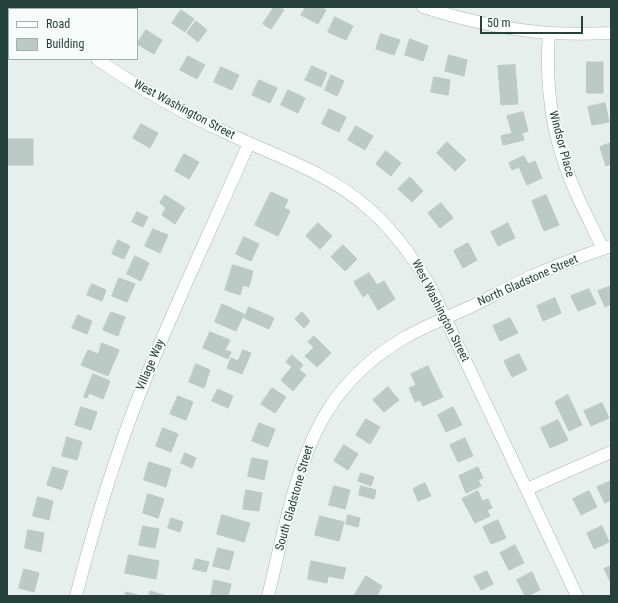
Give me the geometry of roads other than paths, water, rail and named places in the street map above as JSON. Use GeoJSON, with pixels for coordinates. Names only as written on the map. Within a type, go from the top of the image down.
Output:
{"type":"FeatureCollection","features":[{"type":"Feature","properties":{"kind":"street"},"geometry":{"type":"LineString","coordinates":[[423,7],[491,25],[549,33],[611,33]]}},
{"type":"Feature","properties":{"kind":"street","name":"Windsor Place"},"geometry":{"type":"LineString","coordinates":[[549,33],[549,91],[553,123],[572,185],[607,248]]}},
{"type":"Feature","properties":{"kind":"street","name":"West Washington Street"},"geometry":{"type":"LineString","coordinates":[[98,60],[160,100],[317,174],[344,190],[367,207],[393,232],[412,256],[430,286],[577,596]]}},
{"type":"Feature","properties":{"kind":"street","name":"Village Way"},"geometry":{"type":"LineString","coordinates":[[76,596],[113,468],[142,388],[249,143]]}},
{"type":"Feature","properties":{"kind":"street","name":"North Gladstone Street"},"geometry":{"type":"LineString","coordinates":[[445,319],[531,276],[560,264],[607,248]]}},
{"type":"Feature","properties":{"kind":"street","name":"South Gladstone Street"},"geometry":{"type":"LineString","coordinates":[[268,596],[299,476],[310,444],[338,394],[376,356],[405,338],[445,319]]}},
{"type":"Feature","properties":{"kind":"street"},"geometry":{"type":"LineString","coordinates":[[527,489],[611,452]]}}]}
